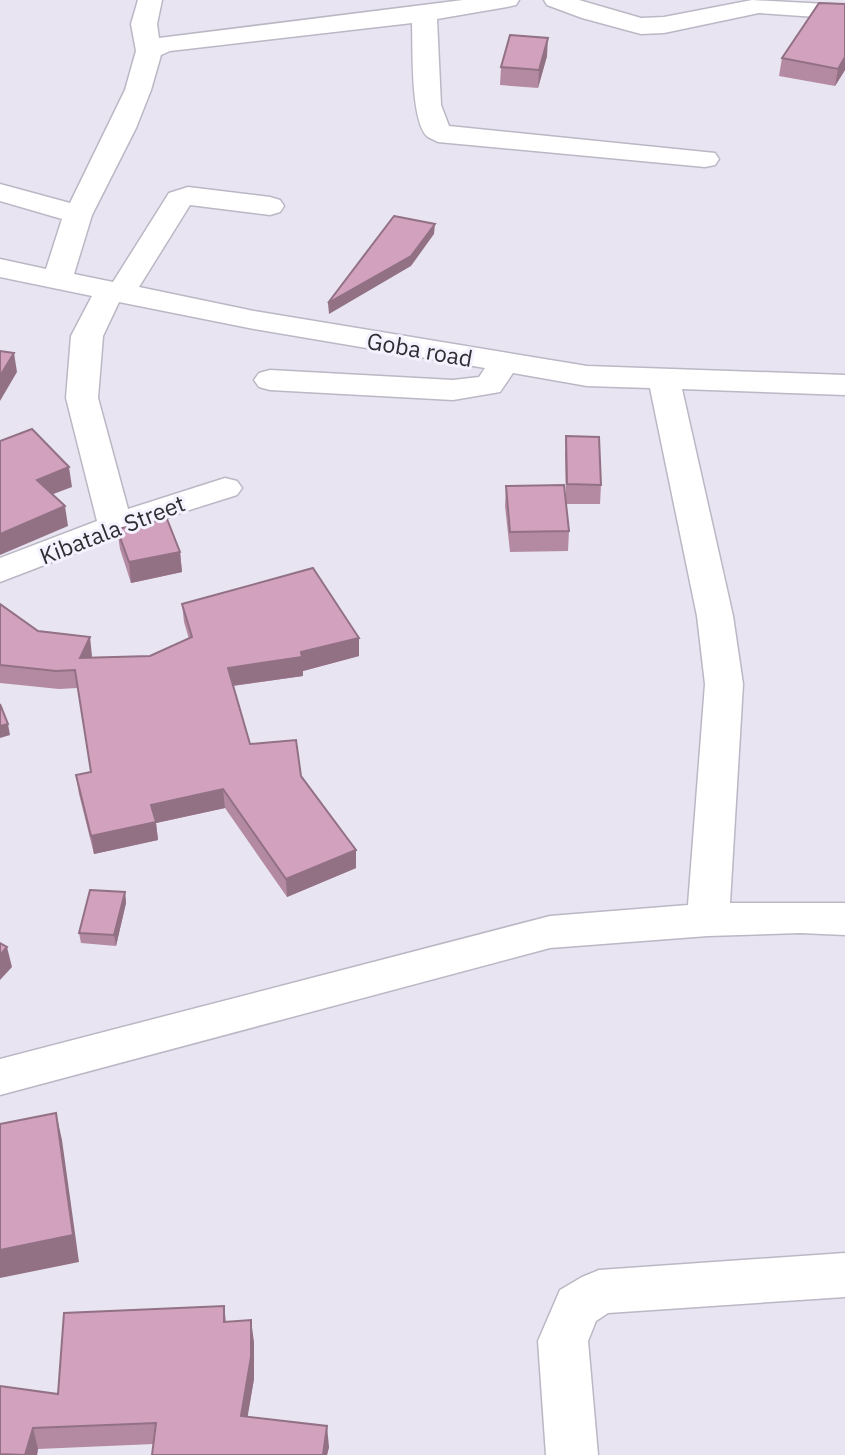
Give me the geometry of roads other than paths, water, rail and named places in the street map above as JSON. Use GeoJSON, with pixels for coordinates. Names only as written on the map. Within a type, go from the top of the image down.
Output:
{"type":"FeatureCollection","features":[{"type":"Feature","properties":{"kind":"street"},"geometry":{"type":"LineString","coordinates":[[58,279],[78,215],[138,90],[149,51],[144,24],[150,0]]}},
{"type":"Feature","properties":{"kind":"street"},"geometry":{"type":"LineString","coordinates":[[149,51],[164,44],[424,14],[507,0]]}},
{"type":"Feature","properties":{"kind":"street"},"geometry":{"type":"LineString","coordinates":[[556,0],[591,13],[641,26],[664,25],[759,6],[845,12]]}},
{"type":"Feature","properties":{"kind":"street"},"geometry":{"type":"LineString","coordinates":[[424,14],[428,105],[437,131],[448,136],[490,141],[705,159]]}},
{"type":"Feature","properties":{"kind":"street"},"geometry":{"type":"LineString","coordinates":[[0,192],[78,215]]}},
{"type":"Feature","properties":{"kind":"street"},"geometry":{"type":"LineString","coordinates":[[116,527],[82,397],[87,336],[179,199],[188,196],[270,206]]}},
{"type":"Feature","properties":{"kind":"street","name":"Goba road"},"geometry":{"type":"LineString","coordinates":[[0,268],[254,320],[587,376],[845,385]]}},
{"type":"Feature","properties":{"kind":"street"},"geometry":{"type":"LineString","coordinates":[[270,380],[453,390],[489,385],[504,363]]}},
{"type":"Feature","properties":{"kind":"street"},"geometry":{"type":"LineString","coordinates":[[664,379],[715,616],[724,684],[708,920]]}},
{"type":"Feature","properties":{"kind":"street","name":"Kibatala Street"},"geometry":{"type":"LineString","coordinates":[[0,571],[226,488]]}},
{"type":"Feature","properties":{"kind":"street"},"geometry":{"type":"LineString","coordinates":[[0,1077],[550,932],[708,920],[800,917],[845,919]]}},
{"type":"Feature","properties":{"kind":"street"},"geometry":{"type":"LineString","coordinates":[[572,1455],[563,1341],[578,1306],[599,1292],[845,1275]]}}]}
